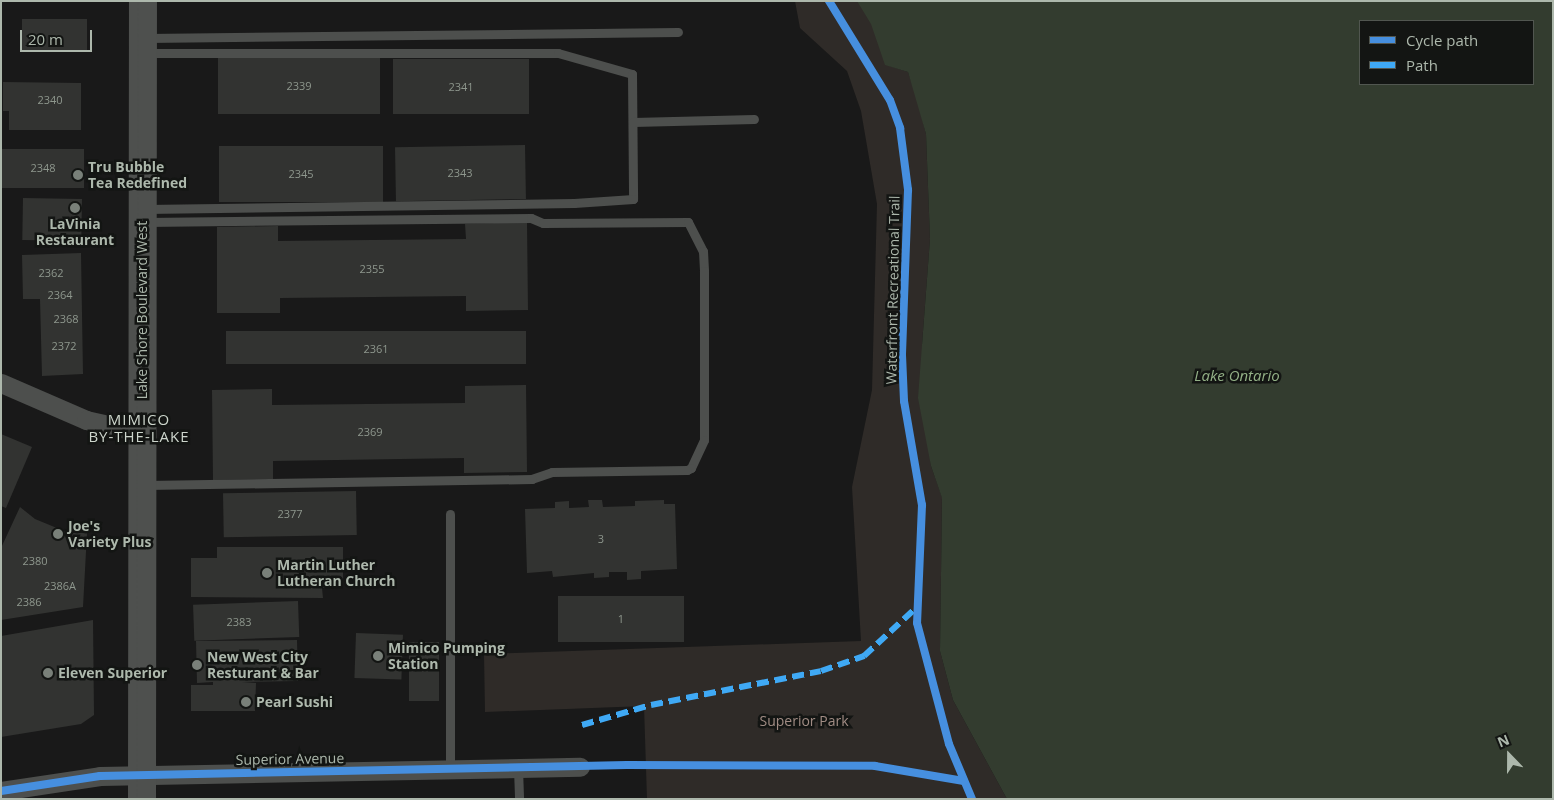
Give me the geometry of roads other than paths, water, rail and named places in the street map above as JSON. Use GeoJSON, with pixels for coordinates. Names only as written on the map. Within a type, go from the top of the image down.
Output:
{"type":"FeatureCollection","features":[{"type":"Feature","properties":{"kind":"main road","name":"Lake Shore Boulevard West"},"geometry":{"type":"LineString","coordinates":[[143,1],[143,787]]}},
{"type":"Feature","properties":{"kind":"street"},"geometry":{"type":"LineString","coordinates":[[1,383],[86,420],[144,433]]}},
{"type":"Feature","properties":{"kind":"street","name":"Superior Avenue"},"geometry":{"type":"LineString","coordinates":[[1,791],[100,776],[143,787],[450,769],[580,766]]}},
{"type":"Feature","properties":{"kind":"lane"},"geometry":{"type":"LineString","coordinates":[[143,45],[678,32]]}},
{"type":"Feature","properties":{"kind":"lane"},"geometry":{"type":"LineString","coordinates":[[142,216],[574,203],[633,199],[632,74],[558,53],[143,45]]}},
{"type":"Feature","properties":{"kind":"lane"},"geometry":{"type":"LineString","coordinates":[[632,122],[754,119]]}},
{"type":"Feature","properties":{"kind":"lane"},"geometry":{"type":"LineString","coordinates":[[142,216],[531,218],[543,223],[688,222],[703,250],[704,271],[704,440],[691,468],[687,470],[552,472],[532,479],[143,485]]}},
{"type":"Feature","properties":{"kind":"lane"},"geometry":{"type":"LineString","coordinates":[[450,514],[450,769]]}},
{"type":"Feature","properties":{"kind":"lane"},"geometry":{"type":"LineString","coordinates":[[518,768],[519,799]]}},
{"type":"Feature","properties":{"kind":"water","name":"Lake Ontario"},"geometry":{"type":"Polygon","coordinates":[[[857,1],[1553,1],[1553,799],[1007,799],[953,700],[940,651],[942,498],[931,466],[918,398],[930,239],[926,134],[908,72],[885,65],[871,24],[857,1]]]}},
{"type":"Feature","properties":{"kind":"tram line"},"geometry":{"type":"LineString","coordinates":[[136,799],[138,1]]}},
{"type":"Feature","properties":{"kind":"tram line"},"geometry":{"type":"LineString","coordinates":[[148,1],[148,799]]}},
{"type":"Feature","properties":{"kind":"place","name":"Tru Bubble Tea Redefined"},"geometry":{"type":"Point","coordinates":[78,175]}},
{"type":"Feature","properties":{"kind":"place","name":"LaVinia Restaurant"},"geometry":{"type":"Point","coordinates":[75,208]}},
{"type":"Feature","properties":{"kind":"place","name":"Joe's Variety Plus"},"geometry":{"type":"Point","coordinates":[58,534]}},
{"type":"Feature","properties":{"kind":"place","name":"Martin Luther Lutheran Church"},"geometry":{"type":"Point","coordinates":[267,573]}},
{"type":"Feature","properties":{"kind":"place","name":"Mimico Pumping Station"},"geometry":{"type":"Point","coordinates":[378,656]}},
{"type":"Feature","properties":{"kind":"place","name":"New West City Resturant & Bar"},"geometry":{"type":"Point","coordinates":[197,665]}},
{"type":"Feature","properties":{"kind":"place","name":"Eleven Superior"},"geometry":{"type":"Point","coordinates":[48,673]}},
{"type":"Feature","properties":{"kind":"place","name":"Pearl Sushi"},"geometry":{"type":"Point","coordinates":[246,702]}},
{"type":"Feature","properties":{"kind":"district","name":"MIMICO BY-THE-LAKE"},"geometry":{"type":"Point","coordinates":[139,428]}},
{"type":"Feature","properties":{"kind":"park label","name":"Superior Park"},"geometry":{"type":"Point","coordinates":[804,721]}}]}
